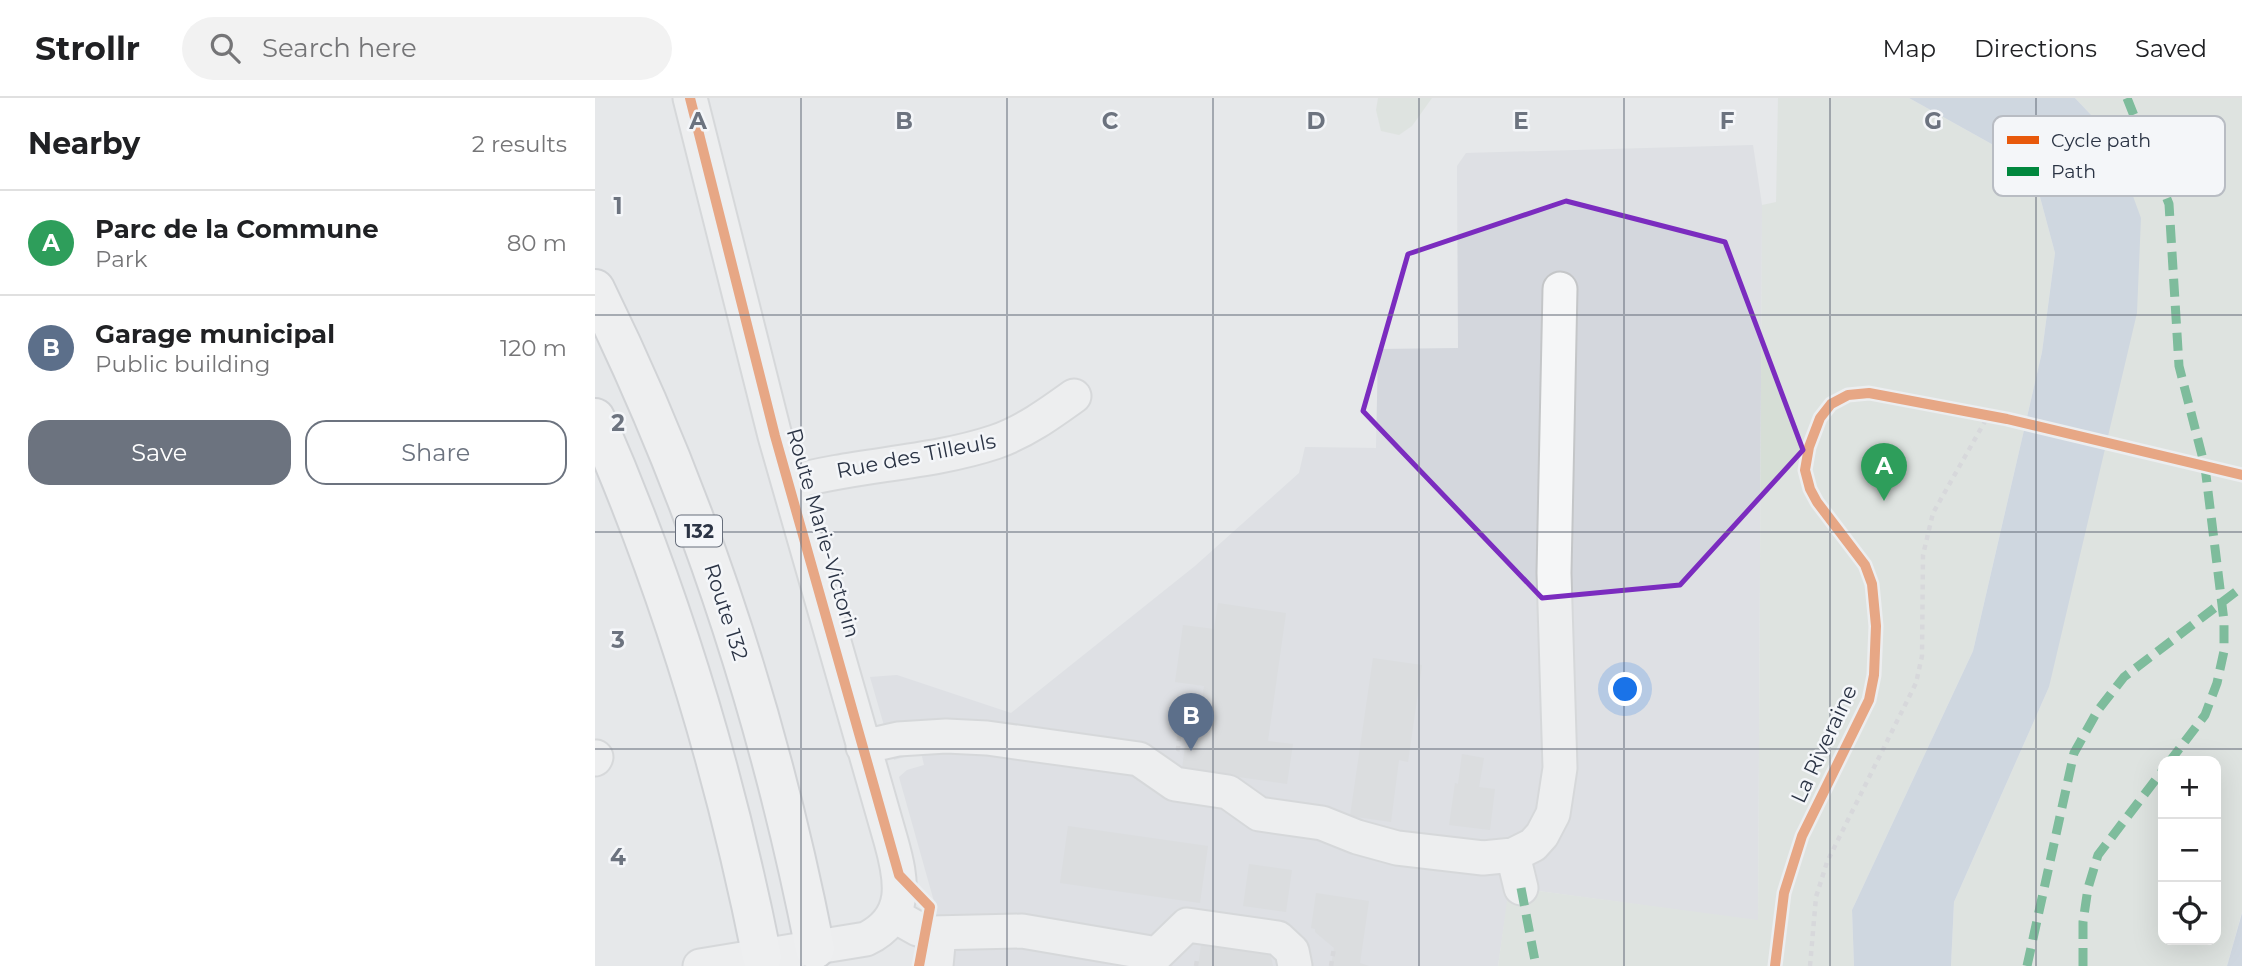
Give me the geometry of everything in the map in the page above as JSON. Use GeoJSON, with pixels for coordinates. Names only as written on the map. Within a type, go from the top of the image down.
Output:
{"type":"FeatureCollection","features":[{"type":"Feature","properties":{"kind":"highway","name":"Route 132"},"geometry":{"type":"LineString","coordinates":[[595,289],[652,414],[722,598],[778,783],[815,949]]}},
{"type":"Feature","properties":{"kind":"highway","name":"132"},"geometry":{"type":"LineString","coordinates":[[595,418],[650,552],[691,673],[737,838],[762,957]]}},
{"type":"Feature","properties":{"kind":"street","name":"Route Marie-Victorin"},"geometry":{"type":"LineString","coordinates":[[690,98],[743,314],[896,860],[900,889],[893,915]]}},
{"type":"Feature","properties":{"kind":"street"},"geometry":{"type":"LineString","coordinates":[[863,747],[912,737],[987,738],[1139,759],[1175,784],[1228,792],[1259,814],[1322,823],[1357,837],[1397,848],[1483,859],[1513,855],[1533,845],[1542,835],[1553,814],[1560,768],[1554,573],[1560,289]]}},
{"type":"Feature","properties":{"kind":"street","name":"Rue des Tilleuls"},"geometry":{"type":"LineString","coordinates":[[789,483],[822,474],[916,459],[995,442],[1031,426],[1074,396]]}},
{"type":"Feature","properties":{"kind":"street"},"geometry":{"type":"LineString","coordinates":[[1513,855],[1521,888]]}},
{"type":"Feature","properties":{"kind":"street"},"geometry":{"type":"LineString","coordinates":[[701,966],[866,939],[885,927],[893,915],[918,929],[938,950],[974,930],[1022,931],[1160,960],[1187,925],[1278,938],[1292,951],[1295,966]]}},
{"type":"Feature","properties":{"kind":"path"},"geometry":{"type":"LineString","coordinates":[[1810,966],[1816,897],[1827,862],[1916,683],[1922,656],[1923,555],[1933,513],[1993,416],[1975,413]]}},
{"type":"Feature","properties":{"kind":"path"},"geometry":{"type":"LineString","coordinates":[[1180,726],[1178,749],[1184,750]]}},
{"type":"Feature","properties":{"kind":"path"},"geometry":{"type":"LineString","coordinates":[[1331,966],[1334,948]]}},
{"type":"Feature","properties":{"kind":"path"},"geometry":{"type":"LineString","coordinates":[[1196,966],[1199,960]]}},
{"type":"Feature","properties":{"kind":"highlighted area"},"geometry":{"type":"Polygon","coordinates":[[[1566,201],[1725,242],[1803,450],[1680,585],[1542,598],[1363,411],[1408,254],[1566,201]]]}},
{"type":"Feature","properties":{"kind":"shaded area"},"geometry":{"type":"Polygon","coordinates":[[[1378,98],[1432,98],[1412,126],[1399,135],[1381,131],[1376,110],[1378,98]]]}},
{"type":"Feature","properties":{"kind":"shaded area"},"geometry":{"type":"Polygon","coordinates":[[[1778,98],[1909,98],[1993,145],[1993,196],[2040,197],[2055,253],[2042,352],[1973,651],[1852,910],[1854,966],[1498,966],[1509,887],[1758,920],[1762,205],[1776,202],[1778,98]]]}},
{"type":"Feature","properties":{"kind":"shaded area"},"geometry":{"type":"Polygon","coordinates":[[[2075,98],[2242,98],[2242,912],[2227,966],[1951,966],[1954,902],[2049,687],[2104,196],[2225,196],[2225,116],[2092,116],[2075,98]]]}},
{"type":"Feature","properties":{"kind":"shaded area"},"geometry":{"type":"Polygon","coordinates":[[[1753,145],[1762,205],[1758,921],[1510,887],[1498,966],[925,966],[935,905],[899,777],[907,770],[924,765],[921,752],[894,760],[870,677],[897,675],[1011,713],[1195,566],[1299,473],[1305,447],[1376,448],[1378,349],[1458,348],[1457,166],[1466,153],[1753,145]]]}},
{"type":"Feature","properties":{"kind":"water"},"geometry":{"type":"Polygon","coordinates":[[[1909,98],[2075,98],[2092,116],[1993,116],[1993,145],[1909,98]]]}},
{"type":"Feature","properties":{"kind":"water"},"geometry":{"type":"Polygon","coordinates":[[[2133,196],[2141,218],[2137,313],[2049,687],[1954,902],[1951,966],[1854,966],[1852,910],[1973,651],[2042,352],[2055,253],[2040,197],[2133,196]]]}},
{"type":"Feature","properties":{"kind":"water"},"geometry":{"type":"Polygon","coordinates":[[[2242,913],[2242,966],[2227,966],[2242,913]]]}},
{"type":"Feature","properties":{"kind":"building"},"geometry":{"type":"Polygon","coordinates":[[[1218,603],[1286,613],[1268,741],[1293,744],[1287,784],[1182,769],[1185,746],[1196,747],[1204,686],[1175,682],[1183,625],[1214,629],[1218,603]]]}},
{"type":"Feature","properties":{"kind":"building"},"geometry":{"type":"Polygon","coordinates":[[[1373,658],[1422,665],[1408,762],[1399,760],[1391,822],[1350,816],[1373,658]]]}},
{"type":"Feature","properties":{"kind":"building"},"geometry":{"type":"Polygon","coordinates":[[[1462,754],[1484,758],[1479,787],[1495,789],[1490,830],[1449,825],[1462,754]]]}},
{"type":"Feature","properties":{"kind":"building"},"geometry":{"type":"Polygon","coordinates":[[[1068,826],[1208,846],[1200,903],[1060,883],[1068,826]]]}},
{"type":"Feature","properties":{"kind":"building"},"geometry":{"type":"Polygon","coordinates":[[[1249,864],[1292,870],[1286,912],[1243,906],[1249,864]]]}},
{"type":"Feature","properties":{"kind":"building"},"geometry":{"type":"Polygon","coordinates":[[[1316,893],[1369,901],[1360,963],[1369,966],[1331,966],[1334,948],[1311,928],[1316,893]]]}},
{"type":"Feature","properties":{"kind":"building"},"geometry":{"type":"Polygon","coordinates":[[[1202,938],[1265,950],[1271,957],[1273,966],[1198,966],[1202,938]]]}},
{"type":"Feature","properties":{"kind":"marked path"},"geometry":{"type":"LineString","coordinates":[[2127,98],[2134,116]]}},
{"type":"Feature","properties":{"kind":"marked path"},"geometry":{"type":"LineString","coordinates":[[2166,196],[2169,204],[2179,366],[2205,467],[2224,621],[2224,651],[2217,683],[2205,715],[2174,756]]}},
{"type":"Feature","properties":{"kind":"marked path"},"geometry":{"type":"LineString","coordinates":[[2027,966],[2074,753],[2098,710],[2124,677],[2242,587]]}},
{"type":"Feature","properties":{"kind":"marked path"},"geometry":{"type":"LineString","coordinates":[[2083,966],[2083,922],[2088,888],[2098,855],[2158,777]]}},
{"type":"Feature","properties":{"kind":"marked path"},"geometry":{"type":"LineString","coordinates":[[1521,888],[1536,966]]}},
{"type":"Feature","properties":{"kind":"cycle path"},"geometry":{"type":"LineString","coordinates":[[690,98],[775,436],[899,875],[930,907],[919,966]]}},
{"type":"Feature","properties":{"kind":"cycle path","name":"La Riveraine"},"geometry":{"type":"LineString","coordinates":[[1775,966],[1784,893],[1802,836],[1869,700],[1874,675],[1876,626],[1872,584],[1865,565],[1817,502],[1805,470],[1809,447],[1820,418],[1831,404],[1848,395],[1869,393],[2007,419],[2242,475]]}},
{"type":"Feature","properties":{"kind":"place","name":"Parc de la Commune"},"geometry":{"type":"Point","coordinates":[1884,501]}},
{"type":"Feature","properties":{"kind":"place","name":"Garage municipal"},"geometry":{"type":"Point","coordinates":[1191,751]}}]}
